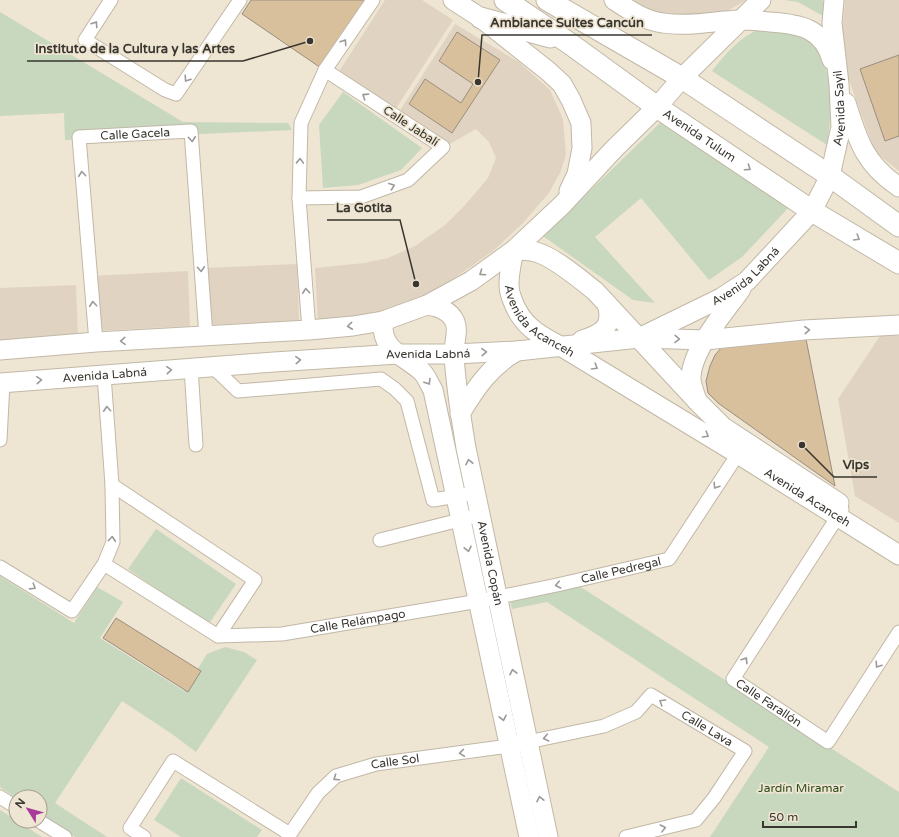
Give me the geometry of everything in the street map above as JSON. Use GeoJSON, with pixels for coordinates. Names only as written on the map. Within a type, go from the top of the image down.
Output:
{"type":"FeatureCollection","features":[{"type":"Feature","properties":{"kind":"main road","name":"Avenida Tulum"},"geometry":{"type":"LineString","coordinates":[[505,0],[569,43],[657,107],[812,211],[899,263]]}},
{"type":"Feature","properties":{"kind":"main road"},"geometry":{"type":"LineString","coordinates":[[555,3],[682,78],[830,176],[899,226]]}},
{"type":"Feature","properties":{"kind":"main road"},"geometry":{"type":"LineString","coordinates":[[481,18],[569,43]]}},
{"type":"Feature","properties":{"kind":"street"},"geometry":{"type":"LineString","coordinates":[[111,0],[85,40],[165,90],[176,94],[240,0]]}},
{"type":"Feature","properties":{"kind":"street"},"geometry":{"type":"LineString","coordinates":[[309,330],[299,198],[301,123],[325,70],[373,0]]}},
{"type":"Feature","properties":{"kind":"street"},"geometry":{"type":"LineString","coordinates":[[453,0],[481,18],[548,71],[562,84],[572,100],[581,123],[582,148],[578,174],[562,205]]}},
{"type":"Feature","properties":{"kind":"street"},"geometry":{"type":"LineString","coordinates":[[614,0],[645,19],[662,23],[682,25],[740,20],[790,23],[805,27],[818,36],[829,49],[858,140],[871,163],[899,187]]}},
{"type":"Feature","properties":{"kind":"street"},"geometry":{"type":"LineString","coordinates":[[0,350],[96,342],[309,330],[353,326],[383,321],[427,305],[471,281],[514,250],[562,205],[614,149],[657,107],[682,78],[762,0]]}},
{"type":"Feature","properties":{"kind":"street","name":"Avenida Sayil"},"geometry":{"type":"LineString","coordinates":[[812,211],[830,176],[841,127],[840,84],[832,23],[834,0]]}},
{"type":"Feature","properties":{"kind":"street","name":"Calle Jabalí"},"geometry":{"type":"LineString","coordinates":[[299,198],[361,197],[408,180],[443,147],[325,70]]}},
{"type":"Feature","properties":{"kind":"street","name":"Calle Gacela"},"geometry":{"type":"LineString","coordinates":[[96,342],[79,137],[191,131],[206,336]]}},
{"type":"Feature","properties":{"kind":"street","name":"Avenida Labná"},"geometry":{"type":"LineString","coordinates":[[1,383],[213,366],[398,354],[454,354],[517,351],[638,338],[721,298],[747,281],[812,211]]}},
{"type":"Feature","properties":{"kind":"street","name":"Avenida Acanceh"},"geometry":{"type":"LineString","coordinates":[[899,542],[841,512],[738,454],[562,347],[548,340],[527,325],[515,307],[509,285],[514,250],[536,252],[541,254],[551,259],[596,291],[638,338],[723,427],[841,512],[899,555]]}},
{"type":"Feature","properties":{"kind":"street"},"geometry":{"type":"LineString","coordinates":[[509,285],[518,266],[524,260],[541,254]]}},
{"type":"Feature","properties":{"kind":"street"},"geometry":{"type":"LineString","coordinates":[[698,402],[692,387],[694,364],[705,340],[747,281]]}},
{"type":"Feature","properties":{"kind":"street"},"geometry":{"type":"LineString","coordinates":[[562,347],[595,336],[603,330],[609,322],[607,304]]}},
{"type":"Feature","properties":{"kind":"street","name":"Avenida Copán"},"geometry":{"type":"LineString","coordinates":[[427,305],[445,310],[456,323],[454,354],[460,414],[475,493],[548,837]]}},
{"type":"Feature","properties":{"kind":"street","name":"Avenida Copán"},"geometry":{"type":"LineString","coordinates":[[383,321],[386,339],[393,350],[421,371],[433,390],[529,837]]}},
{"type":"Feature","properties":{"kind":"street"},"geometry":{"type":"LineString","coordinates":[[638,338],[705,340],[804,330],[899,325]]}},
{"type":"Feature","properties":{"kind":"street"},"geometry":{"type":"LineString","coordinates":[[460,414],[480,382],[499,363],[517,351]]}},
{"type":"Feature","properties":{"kind":"street"},"geometry":{"type":"LineString","coordinates":[[213,366],[238,391],[382,379],[407,401],[433,500],[475,493]]}},
{"type":"Feature","properties":{"kind":"street"},"geometry":{"type":"LineString","coordinates":[[191,368],[196,445]]}},
{"type":"Feature","properties":{"kind":"street"},"geometry":{"type":"LineString","coordinates":[[0,567],[72,611],[104,564],[113,542],[112,484],[104,375]]}},
{"type":"Feature","properties":{"kind":"street"},"geometry":{"type":"LineString","coordinates":[[0,440],[1,383]]}},
{"type":"Feature","properties":{"kind":"street","name":"Calle Pedregal"},"geometry":{"type":"LineString","coordinates":[[497,598],[669,559],[738,454]]}},
{"type":"Feature","properties":{"kind":"street"},"geometry":{"type":"LineString","coordinates":[[104,564],[218,636],[255,580],[112,484]]}},
{"type":"Feature","properties":{"kind":"street","name":"Calle Farallón"},"geometry":{"type":"LineString","coordinates":[[841,512],[733,679],[828,742],[899,632]]}},
{"type":"Feature","properties":{"kind":"street"},"geometry":{"type":"LineString","coordinates":[[380,540],[480,515]]}},
{"type":"Feature","properties":{"kind":"street","name":"Calle Relámpago"},"geometry":{"type":"LineString","coordinates":[[218,636],[282,634],[497,598]]}},
{"type":"Feature","properties":{"kind":"street","name":"Calle Lava"},"geometry":{"type":"LineString","coordinates":[[528,742],[604,726],[636,712],[651,695],[745,752],[714,798],[696,820],[626,837]]}},
{"type":"Feature","properties":{"kind":"street","name":"Calle Sol"},"geometry":{"type":"LineString","coordinates":[[144,837],[130,828],[172,760],[289,835],[318,794],[336,776],[376,764],[509,746],[528,742]]}},
{"type":"Feature","properties":{"kind":"street"},"geometry":{"type":"LineString","coordinates":[[48,827],[65,837]]}},
{"type":"Feature","properties":{"kind":"shaded area"},"geometry":{"type":"Polygon","coordinates":[[[385,0],[422,0],[453,20],[395,110],[338,73],[385,0]]]}},
{"type":"Feature","properties":{"kind":"shaded area"},"geometry":{"type":"Polygon","coordinates":[[[621,0],[746,0],[724,13],[665,18],[621,0]]]}},
{"type":"Feature","properties":{"kind":"shaded area"},"geometry":{"type":"Polygon","coordinates":[[[845,0],[899,0],[899,171],[875,152],[848,77],[841,46],[845,0]]]}},
{"type":"Feature","properties":{"kind":"shaded area"},"geometry":{"type":"Polygon","coordinates":[[[455,24],[519,62],[550,90],[563,119],[566,155],[560,173],[549,193],[523,223],[493,251],[456,277],[418,299],[389,310],[356,319],[318,323],[315,268],[364,263],[388,258],[415,246],[445,225],[465,205],[488,178],[496,158],[489,142],[476,129],[448,145],[399,112],[455,24]]]}},
{"type":"Feature","properties":{"kind":"shaded area"},"geometry":{"type":"Polygon","coordinates":[[[297,264],[299,321],[206,325],[204,268],[297,264]]]}},
{"type":"Feature","properties":{"kind":"shaded area"},"geometry":{"type":"Polygon","coordinates":[[[188,271],[190,326],[94,331],[91,276],[188,271]]]}},
{"type":"Feature","properties":{"kind":"shaded area"},"geometry":{"type":"Polygon","coordinates":[[[76,285],[78,338],[0,341],[0,288],[76,285]]]}},
{"type":"Feature","properties":{"kind":"shaded area"},"geometry":{"type":"Polygon","coordinates":[[[880,336],[899,336],[899,523],[855,496],[838,399],[880,336]]]}},
{"type":"Feature","properties":{"kind":"green space"},"geometry":{"type":"Polygon","coordinates":[[[784,0],[823,0],[823,16],[798,2],[784,0]]]}},
{"type":"Feature","properties":{"kind":"green space"},"geometry":{"type":"Polygon","coordinates":[[[0,12],[183,122],[288,123],[292,130],[65,140],[64,113],[0,116],[0,12]]]}},
{"type":"Feature","properties":{"kind":"green space"},"geometry":{"type":"Polygon","coordinates":[[[761,28],[807,35],[821,52],[828,77],[830,100],[830,123],[827,145],[712,71],[734,46],[746,36],[761,28]]]}},
{"type":"Feature","properties":{"kind":"green space"},"geometry":{"type":"Polygon","coordinates":[[[343,92],[422,148],[401,170],[358,185],[323,188],[319,125],[343,92]]]}},
{"type":"Feature","properties":{"kind":"green space"},"geometry":{"type":"Polygon","coordinates":[[[663,120],[792,204],[742,257],[709,280],[641,198],[595,237],[655,303],[633,300],[543,236],[663,120]]]}},
{"type":"Feature","properties":{"kind":"green space"},"geometry":{"type":"Polygon","coordinates":[[[156,529],[236,584],[208,625],[128,569],[156,529]]]}},
{"type":"Feature","properties":{"kind":"green space"},"geometry":{"type":"Polygon","coordinates":[[[0,576],[74,623],[97,587],[123,602],[100,638],[184,691],[207,654],[225,647],[244,652],[257,660],[196,752],[172,734],[122,701],[55,803],[107,837],[75,837],[48,819],[48,789],[8,789],[8,792],[0,787],[0,576]]]}},
{"type":"Feature","properties":{"kind":"green space","name":"Jardín Miramar"},"geometry":{"type":"Polygon","coordinates":[[[576,584],[899,792],[899,837],[710,837],[769,747],[547,602],[512,609],[510,599],[576,584]]]}},
{"type":"Feature","properties":{"kind":"green space"},"geometry":{"type":"Polygon","coordinates":[[[181,778],[262,830],[257,837],[181,837],[154,820],[181,778]]]}},
{"type":"Feature","properties":{"kind":"green space"},"geometry":{"type":"Polygon","coordinates":[[[0,810],[8,815],[8,829],[30,829],[42,837],[0,837],[0,810]]]}},
{"type":"Feature","properties":{"kind":"building"},"geometry":{"type":"Polygon","coordinates":[[[251,0],[367,0],[321,68],[242,14],[251,0]]]}},
{"type":"Feature","properties":{"kind":"building"},"geometry":{"type":"Polygon","coordinates":[[[457,32],[500,60],[452,133],[409,104],[425,79],[461,103],[473,84],[439,61],[457,32]]]}},
{"type":"Feature","properties":{"kind":"building"},"geometry":{"type":"Polygon","coordinates":[[[899,55],[899,136],[885,141],[860,69],[899,55]]]}},
{"type":"Feature","properties":{"kind":"building"},"geometry":{"type":"Polygon","coordinates":[[[806,339],[835,486],[718,403],[708,393],[706,381],[710,366],[715,355],[722,347],[806,339]]]}},
{"type":"Feature","properties":{"kind":"building"},"geometry":{"type":"Polygon","coordinates":[[[116,618],[201,671],[188,692],[103,638],[116,618]]]}},
{"type":"Feature","properties":{"kind":"place","name":"Instituto de la Cultura y las Artes"},"geometry":{"type":"Point","coordinates":[310,41]}},
{"type":"Feature","properties":{"kind":"place","name":"Ambiance Suites Cancún"},"geometry":{"type":"Point","coordinates":[478,82]}},
{"type":"Feature","properties":{"kind":"place","name":"La Gotita"},"geometry":{"type":"Point","coordinates":[416,284]}},
{"type":"Feature","properties":{"kind":"place","name":"Vips"},"geometry":{"type":"Point","coordinates":[802,445]}}]}
